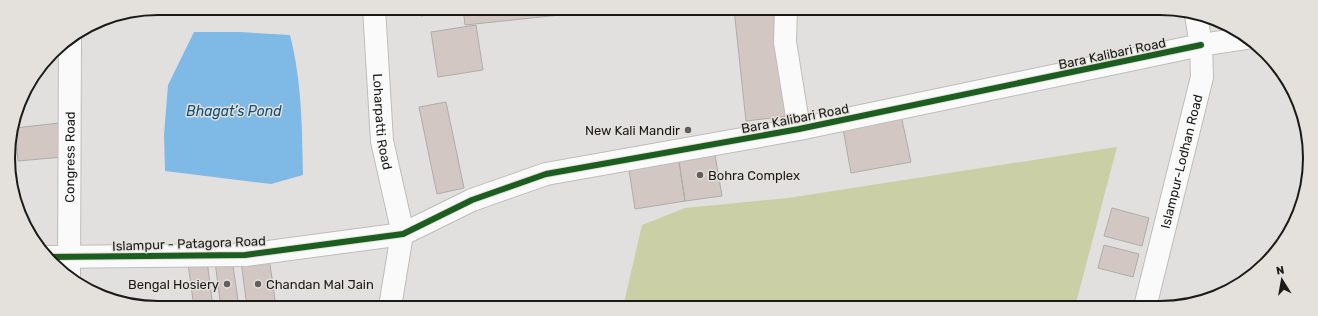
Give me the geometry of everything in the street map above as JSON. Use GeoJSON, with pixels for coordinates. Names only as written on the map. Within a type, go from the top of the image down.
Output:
{"type":"FeatureCollection","features":[{"type":"Feature","properties":{"kind":"street","name":"Loharpatti Road"},"geometry":{"type":"LineString","coordinates":[[374,15],[382,141],[402,234]]}},
{"type":"Feature","properties":{"kind":"street"},"geometry":{"type":"LineString","coordinates":[[786,15],[785,42],[799,129]]}},
{"type":"Feature","properties":{"kind":"street","name":"Islampur-Lodhan Road"},"geometry":{"type":"LineString","coordinates":[[1146,301],[1202,78],[1197,20]]}},
{"type":"Feature","properties":{"kind":"street"},"geometry":{"type":"LineString","coordinates":[[1200,45],[1239,39]]}},
{"type":"Feature","properties":{"kind":"street","name":"Bara Kalibari Road"},"geometry":{"type":"LineString","coordinates":[[402,234],[472,200],[546,174],[799,129],[1200,45]]}},
{"type":"Feature","properties":{"kind":"street","name":"Congress Road"},"geometry":{"type":"LineString","coordinates":[[62,263],[70,46]]}},
{"type":"Feature","properties":{"kind":"street","name":"Islampur - Patagora Road"},"geometry":{"type":"LineString","coordinates":[[62,263],[245,255],[402,234]]}},
{"type":"Feature","properties":{"kind":"street"},"geometry":{"type":"LineString","coordinates":[[391,301],[402,234]]}},
{"type":"Feature","properties":{"kind":"green space"},"geometry":{"type":"Polygon","coordinates":[[[1117,147],[1077,301],[624,301],[642,225],[685,208],[788,198],[1117,147]]]}},
{"type":"Feature","properties":{"kind":"water","name":"Bhagat’s Pond"},"geometry":{"type":"Polygon","coordinates":[[[194,32],[239,32],[290,35],[299,87],[302,122],[303,175],[271,184],[165,171],[164,135],[168,85],[194,32]]]}},
{"type":"Feature","properties":{"kind":"building"},"geometry":{"type":"Polygon","coordinates":[[[464,15],[560,15],[465,25],[464,15]]]}},
{"type":"Feature","properties":{"kind":"building"},"geometry":{"type":"Polygon","coordinates":[[[735,15],[777,15],[788,116],[746,121],[735,15]]]}},
{"type":"Feature","properties":{"kind":"building"},"geometry":{"type":"Polygon","coordinates":[[[476,25],[483,70],[438,77],[431,32],[476,25]]]}},
{"type":"Feature","properties":{"kind":"building"},"geometry":{"type":"Polygon","coordinates":[[[446,102],[464,188],[437,194],[419,107],[446,102]]]}},
{"type":"Feature","properties":{"kind":"building"},"geometry":{"type":"Polygon","coordinates":[[[901,115],[911,162],[851,173],[843,129],[901,115]]]}},
{"type":"Feature","properties":{"kind":"building"},"geometry":{"type":"Polygon","coordinates":[[[59,123],[63,157],[18,161],[16,139],[19,128],[59,123]]]}},
{"type":"Feature","properties":{"kind":"building","name":"Bohra Complex"},"geometry":{"type":"Polygon","coordinates":[[[714,149],[722,196],[685,201],[678,155],[714,149]]]}},
{"type":"Feature","properties":{"kind":"building"},"geometry":{"type":"Polygon","coordinates":[[[678,155],[685,201],[635,209],[628,163],[678,155]]]}},
{"type":"Feature","properties":{"kind":"building"},"geometry":{"type":"Polygon","coordinates":[[[1112,208],[1149,218],[1142,246],[1104,236],[1112,208]]]}},
{"type":"Feature","properties":{"kind":"building"},"geometry":{"type":"Polygon","coordinates":[[[1104,245],[1139,254],[1133,277],[1098,268],[1104,245]]]}},
{"type":"Feature","properties":{"kind":"building","name":"Chandan Mal Jain"},"geometry":{"type":"Polygon","coordinates":[[[269,257],[275,301],[246,301],[241,261],[269,257]]]}},
{"type":"Feature","properties":{"kind":"building","name":"Bengal Hosiery"},"geometry":{"type":"Polygon","coordinates":[[[232,259],[238,301],[220,301],[215,262],[232,259]]]}},
{"type":"Feature","properties":{"kind":"building"},"geometry":{"type":"Polygon","coordinates":[[[207,261],[212,301],[193,301],[188,264],[207,261]]]}},
{"type":"Feature","properties":{"kind":"cycle path"},"geometry":{"type":"LineString","coordinates":[[55,257],[245,255],[403,234],[472,200],[546,174],[799,129],[1201,45]]}},
{"type":"Feature","properties":{"kind":"place","name":"New Kali Mandir"},"geometry":{"type":"Point","coordinates":[688,130]}},
{"type":"Feature","properties":{"kind":"place","name":"Bohra Complex"},"geometry":{"type":"Point","coordinates":[700,175]}},
{"type":"Feature","properties":{"kind":"place","name":"Bengal Hosiery"},"geometry":{"type":"Point","coordinates":[227,284]}},
{"type":"Feature","properties":{"kind":"place","name":"Chandan Mal Jain"},"geometry":{"type":"Point","coordinates":[258,284]}}]}
